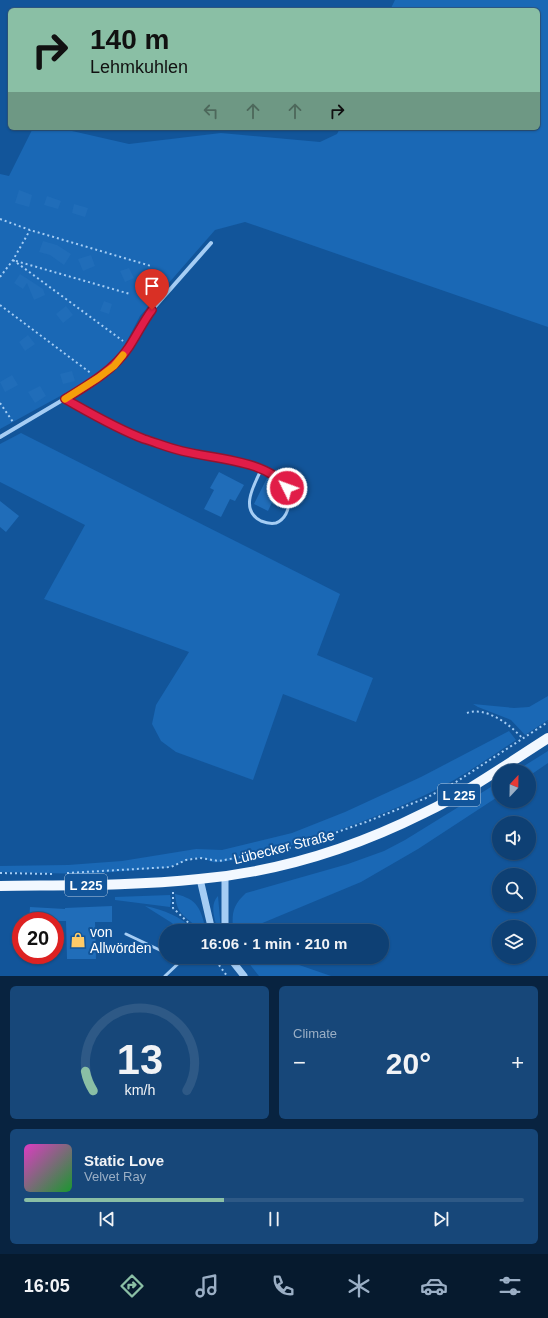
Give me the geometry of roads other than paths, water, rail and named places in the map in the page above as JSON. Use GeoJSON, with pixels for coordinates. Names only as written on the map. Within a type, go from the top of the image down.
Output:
{"type":"FeatureCollection","features":[{"type":"Feature","properties":{"kind":"main road","name":"Lübecker Straße"},"geometry":{"type":"LineString","coordinates":[[0,886],[126,884],[200,879],[266,869],[326,853],[383,832],[449,801],[548,738]]}},
{"type":"Feature","properties":{"kind":"street"},"geometry":{"type":"LineString","coordinates":[[0,437],[65,399],[114,366],[152,310],[211,243]]}},
{"type":"Feature","properties":{"kind":"street"},"geometry":{"type":"LineString","coordinates":[[225,876],[225,924]]}},
{"type":"Feature","properties":{"kind":"street"},"geometry":{"type":"LineString","coordinates":[[200,879],[210,924]]}},
{"type":"Feature","properties":{"kind":"street"},"geometry":{"type":"LineString","coordinates":[[235,964],[244,976]]}},
{"type":"Feature","properties":{"kind":"lane"},"geometry":{"type":"LineString","coordinates":[[65,399],[147,440],[183,451],[223,458],[261,470],[279,477],[287,488],[290,496],[286,512],[276,523],[266,523],[258,519],[252,513],[250,506],[249,497],[261,470]]}},
{"type":"Feature","properties":{"kind":"lane"},"geometry":{"type":"LineString","coordinates":[[126,934],[159,950]]}},
{"type":"Feature","properties":{"kind":"lane"},"geometry":{"type":"LineString","coordinates":[[165,976],[178,964]]}},
{"type":"Feature","properties":{"kind":"place","name":"von Allwörden"},"geometry":{"type":"Point","coordinates":[78,940]}}]}
